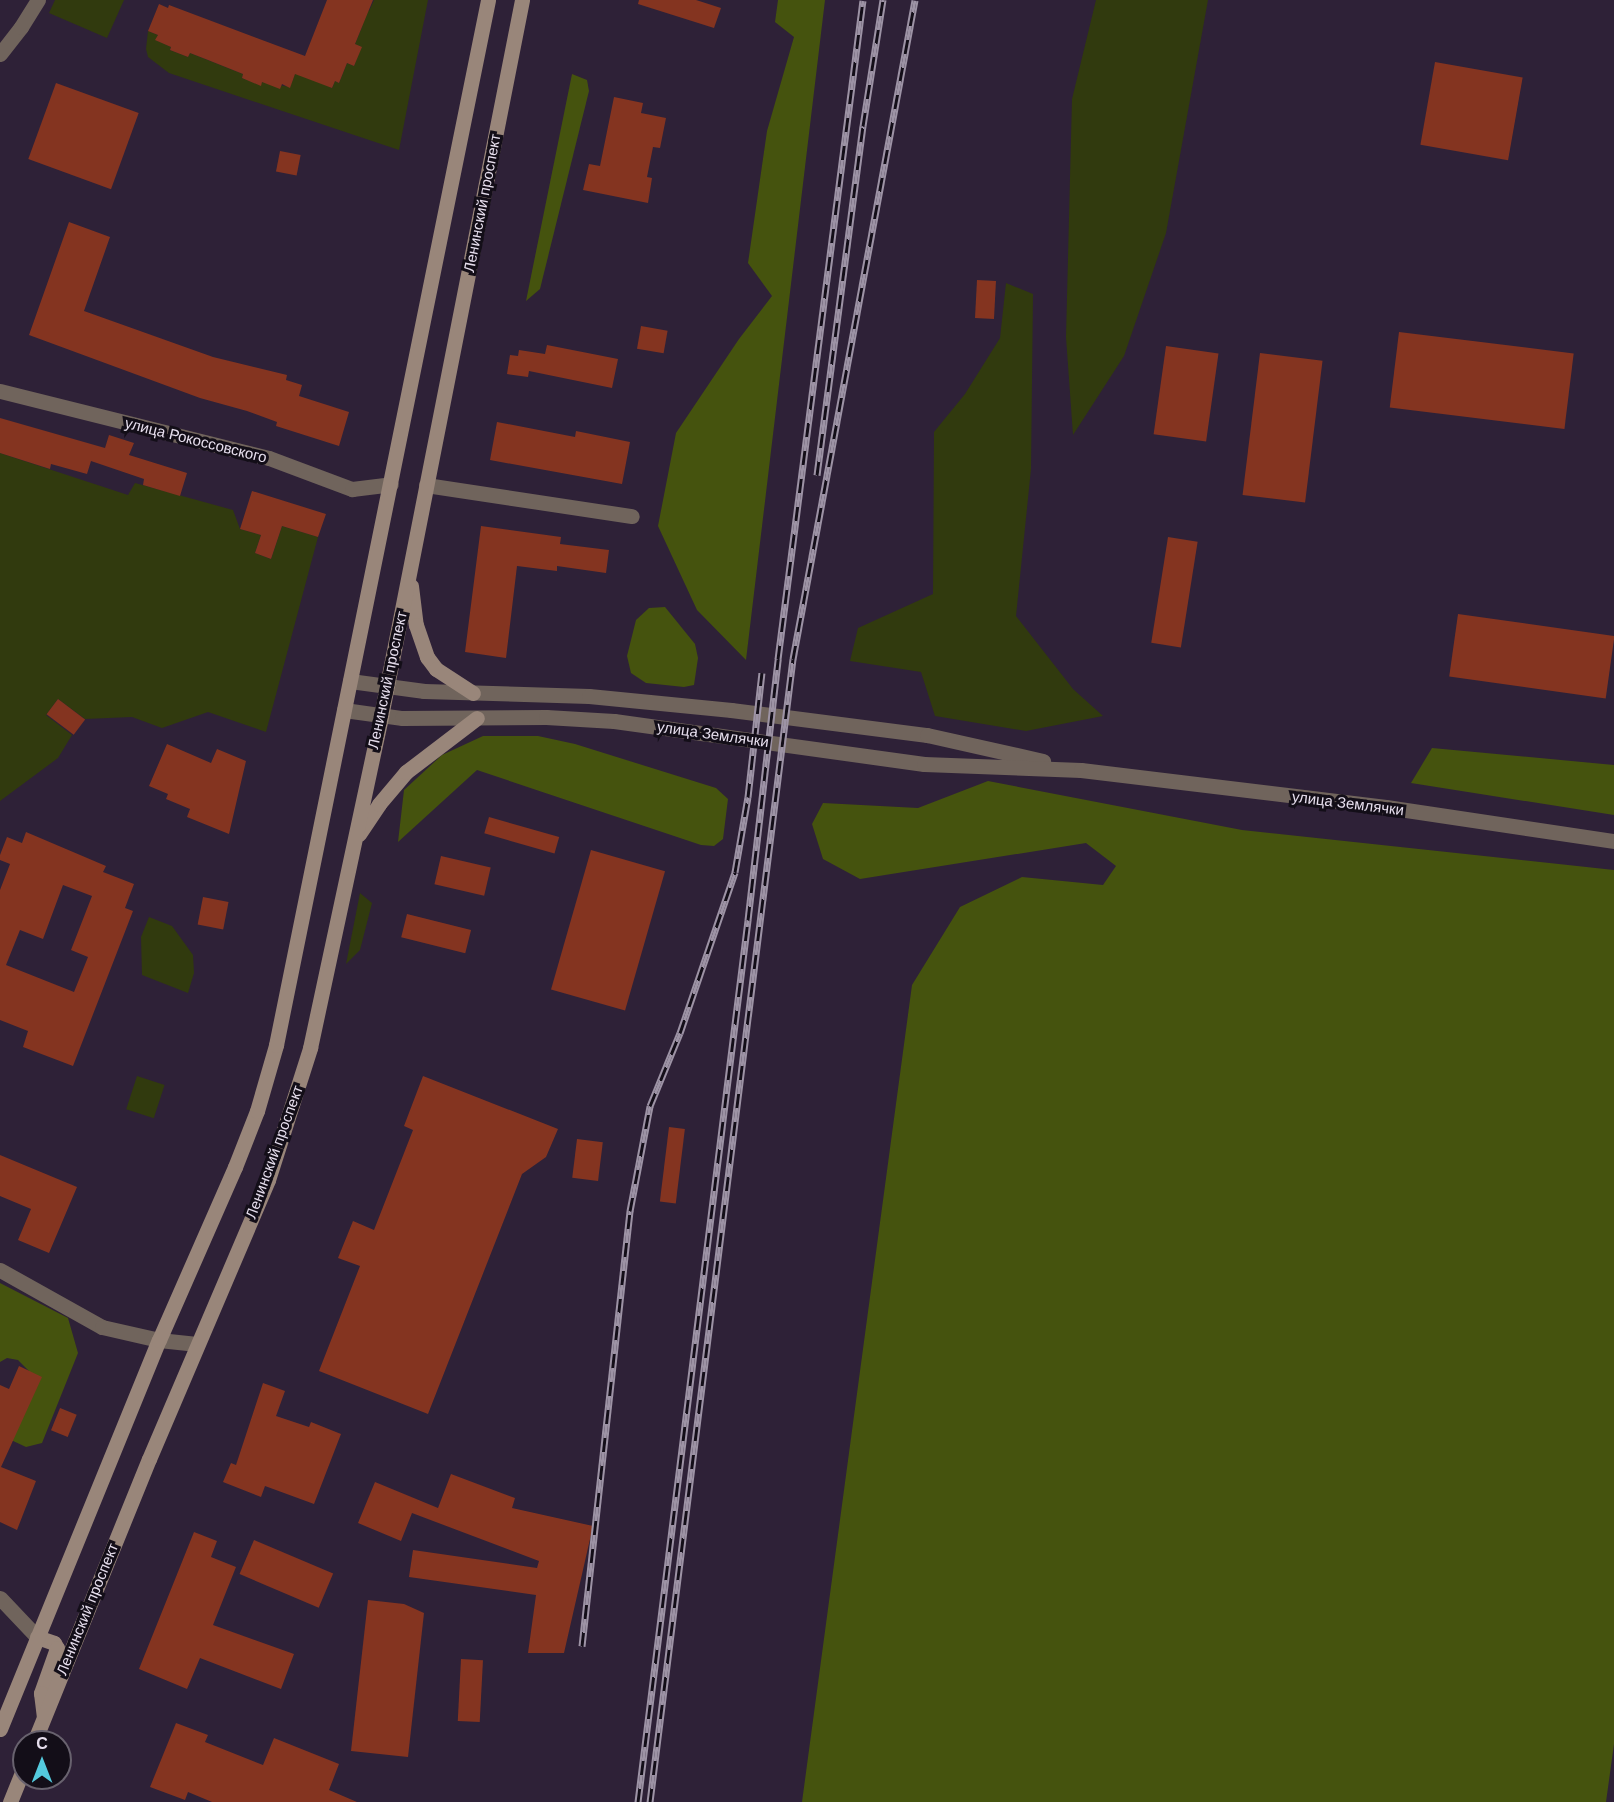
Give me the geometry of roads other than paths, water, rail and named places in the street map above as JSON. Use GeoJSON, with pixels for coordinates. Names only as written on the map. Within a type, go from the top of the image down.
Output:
{"type":"FeatureCollection","features":[{"type":"Feature","properties":{"kind":"main road","name":"Ленинский проспект"},"geometry":{"type":"LineString","coordinates":[[0,1729],[159,1340],[257,1111],[278,1034],[488,0]]}},
{"type":"Feature","properties":{"kind":"main road","name":"Ленинский проспект"},"geometry":{"type":"LineString","coordinates":[[39,1730],[267,1180],[310,1048],[381,716],[522,0]]}},
{"type":"Feature","properties":{"kind":"main road"},"geometry":{"type":"LineString","coordinates":[[410,569],[416,625],[427,657],[436,669],[473,693]]}},
{"type":"Feature","properties":{"kind":"main road"},"geometry":{"type":"LineString","coordinates":[[352,854],[367,820],[391,788],[423,758],[477,718]]}},
{"type":"Feature","properties":{"kind":"main road"},"geometry":{"type":"LineString","coordinates":[[37,1637],[54,1643],[57,1648],[41,1693],[44,1716]]}},
{"type":"Feature","properties":{"kind":"street"},"geometry":{"type":"LineString","coordinates":[[0,54],[38,0]]}},
{"type":"Feature","properties":{"kind":"street","name":"улица Рокоссовского"},"geometry":{"type":"LineString","coordinates":[[0,391],[269,458],[352,489],[391,484]]}},
{"type":"Feature","properties":{"kind":"street"},"geometry":{"type":"LineString","coordinates":[[426,485],[632,516]]}},
{"type":"Feature","properties":{"kind":"street","name":"улица Землячки"},"geometry":{"type":"LineString","coordinates":[[350,681],[386,688],[598,697],[904,732],[1081,770]]}},
{"type":"Feature","properties":{"kind":"street","name":"улица Землячки"},"geometry":{"type":"LineString","coordinates":[[344,710],[381,716],[546,717],[614,721],[924,764],[1081,770],[1386,807],[1614,841]]}},
{"type":"Feature","properties":{"kind":"street"},"geometry":{"type":"LineString","coordinates":[[0,1270],[102,1327],[159,1340],[197,1344]]}},
{"type":"Feature","properties":{"kind":"street"},"geometry":{"type":"LineString","coordinates":[[0,1598],[37,1637]]}},
{"type":"Feature","properties":{"kind":"railway"},"geometry":{"type":"LineString","coordinates":[[638,1802],[748,920],[778,659],[863,0]]}},
{"type":"Feature","properties":{"kind":"railway"},"geometry":{"type":"LineString","coordinates":[[817,475],[863,126],[883,0]]}},
{"type":"Feature","properties":{"kind":"railway"},"geometry":{"type":"LineString","coordinates":[[650,1802],[793,659],[915,0]]}},
{"type":"Feature","properties":{"kind":"railway"},"geometry":{"type":"LineString","coordinates":[[582,1646],[630,1211],[650,1106],[680,1033],[735,872],[748,797],[762,673]]}}]}
